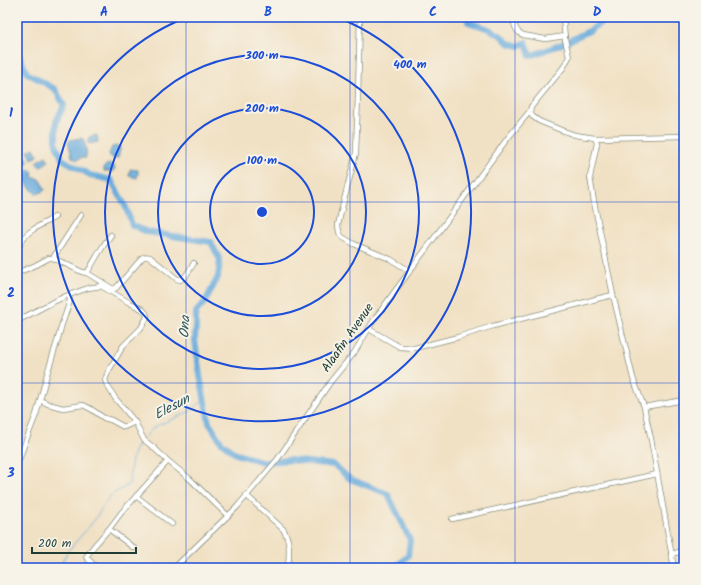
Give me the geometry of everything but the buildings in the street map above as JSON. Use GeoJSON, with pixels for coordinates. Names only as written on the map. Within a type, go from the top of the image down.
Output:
{"type":"FeatureCollection","features":[{"type":"Feature","properties":{"kind":"street"},"geometry":{"type":"LineString","coordinates":[[360,17],[356,153],[338,225],[339,232],[342,237],[350,242],[390,259],[410,271]]}},
{"type":"Feature","properties":{"kind":"street"},"geometry":{"type":"LineString","coordinates":[[525,17],[514,23],[514,26],[520,34],[545,39],[565,37],[563,17]]}},
{"type":"Feature","properties":{"kind":"street","name":"Alaafin Avenue"},"geometry":{"type":"LineString","coordinates":[[174,568],[228,516],[277,460],[332,381],[354,353],[394,290],[410,271],[507,139],[530,111],[533,103],[568,61],[569,57],[565,37]]}},
{"type":"Feature","properties":{"kind":"street"},"geometry":{"type":"LineString","coordinates":[[530,111],[532,116],[552,127],[575,135],[595,138],[684,136]]}},
{"type":"Feature","properties":{"kind":"street"},"geometry":{"type":"LineString","coordinates":[[595,138],[597,143],[590,177],[594,202],[613,295],[633,378],[644,407],[674,568]]}},
{"type":"Feature","properties":{"kind":"street"},"geometry":{"type":"LineString","coordinates":[[53,258],[81,215]]}},
{"type":"Feature","properties":{"kind":"street"},"geometry":{"type":"LineString","coordinates":[[17,254],[24,237],[55,217]]}},
{"type":"Feature","properties":{"kind":"street"},"geometry":{"type":"LineString","coordinates":[[87,273],[111,235]]}},
{"type":"Feature","properties":{"kind":"street"},"geometry":{"type":"LineString","coordinates":[[17,273],[49,258],[53,258],[87,273],[111,288],[116,288],[143,257],[146,256],[150,257],[180,280],[185,277],[194,263]]}},
{"type":"Feature","properties":{"kind":"street"},"geometry":{"type":"LineString","coordinates":[[98,287],[100,280]]}},
{"type":"Feature","properties":{"kind":"street"},"geometry":{"type":"LineString","coordinates":[[17,321],[69,295],[88,288],[101,286],[130,304],[142,309],[147,314],[147,317],[141,328],[123,346],[108,372],[105,380],[108,389],[135,422],[143,437],[168,461],[190,479],[228,516]]}},
{"type":"Feature","properties":{"kind":"street"},"geometry":{"type":"LineString","coordinates":[[17,465],[36,415],[69,304],[69,295]]}},
{"type":"Feature","properties":{"kind":"street"},"geometry":{"type":"LineString","coordinates":[[369,329],[400,347],[415,348],[613,295]]}},
{"type":"Feature","properties":{"kind":"street"},"geometry":{"type":"LineString","coordinates":[[40,400],[63,408],[83,405],[98,415],[124,427],[135,422]]}},
{"type":"Feature","properties":{"kind":"street"},"geometry":{"type":"LineString","coordinates":[[644,407],[684,400]]}},
{"type":"Feature","properties":{"kind":"street"},"geometry":{"type":"LineString","coordinates":[[97,568],[86,556],[110,529],[121,513],[168,461]]}},
{"type":"Feature","properties":{"kind":"street"},"geometry":{"type":"LineString","coordinates":[[452,519],[657,474]]}},
{"type":"Feature","properties":{"kind":"street"},"geometry":{"type":"LineString","coordinates":[[246,495],[287,534],[289,548],[288,568]]}},
{"type":"Feature","properties":{"kind":"street"},"geometry":{"type":"LineString","coordinates":[[136,496],[172,524]]}},
{"type":"Feature","properties":{"kind":"street"},"geometry":{"type":"LineString","coordinates":[[110,529],[134,548]]}},
{"type":"Feature","properties":{"kind":"street"},"geometry":{"type":"LineString","coordinates":[[671,554],[684,551]]}},
{"type":"Feature","properties":{"kind":"water"},"geometry":{"type":"Polygon","coordinates":[[[97,135],[98,142],[89,144],[87,141],[89,140],[89,137],[97,135]]]}},
{"type":"Feature","properties":{"kind":"water"},"geometry":{"type":"Polygon","coordinates":[[[81,138],[85,144],[86,154],[85,159],[83,157],[77,160],[72,157],[68,142],[70,140],[81,138]]]}},
{"type":"Feature","properties":{"kind":"water"},"geometry":{"type":"Polygon","coordinates":[[[17,143],[20,150],[29,161],[20,166],[17,164],[17,143]]]}},
{"type":"Feature","properties":{"kind":"water"},"geometry":{"type":"Polygon","coordinates":[[[112,147],[120,147],[118,158],[113,158],[109,154],[112,147]]]}},
{"type":"Feature","properties":{"kind":"water"},"geometry":{"type":"Polygon","coordinates":[[[34,148],[38,156],[32,159],[28,151],[34,148]]]}},
{"type":"Feature","properties":{"kind":"water"},"geometry":{"type":"Polygon","coordinates":[[[46,156],[49,161],[40,167],[36,162],[46,156]]]}},
{"type":"Feature","properties":{"kind":"water"},"geometry":{"type":"Polygon","coordinates":[[[109,164],[114,166],[115,169],[112,172],[104,171],[104,167],[109,164]]]}},
{"type":"Feature","properties":{"kind":"water"},"geometry":{"type":"Polygon","coordinates":[[[130,169],[138,170],[137,178],[129,176],[130,169]]]}},
{"type":"Feature","properties":{"kind":"water"},"geometry":{"type":"Polygon","coordinates":[[[28,170],[33,172],[32,176],[34,178],[38,178],[42,182],[45,190],[37,194],[31,189],[25,176],[28,170]]]}},
{"type":"Feature","properties":{"kind":"waterway"},"geometry":{"type":"LineString","coordinates":[[468,17],[468,22],[489,29],[500,35],[508,43],[519,46],[526,42],[530,56],[562,44],[591,30],[608,17]]}},
{"type":"Feature","properties":{"kind":"waterway","name":"Ona"},"geometry":{"type":"LineString","coordinates":[[17,51],[27,73],[55,89],[64,105],[56,122],[56,144],[62,159],[90,175],[111,180],[125,205],[132,225],[147,232],[211,242],[220,260],[218,277],[205,302],[196,312],[195,340],[209,423],[221,442],[236,454],[264,462],[290,460],[334,465],[350,479],[388,494],[410,540],[408,556],[394,568]]}},
{"type":"Feature","properties":{"kind":"waterway","name":"Elesun"},"geometry":{"type":"LineString","coordinates":[[145,437],[154,427],[191,411],[205,399]]}},
{"type":"Feature","properties":{"kind":"waterway","name":"Elesun"},"geometry":{"type":"LineString","coordinates":[[59,568],[67,552],[93,522],[110,496],[129,484],[133,454],[142,439]]}}]}
